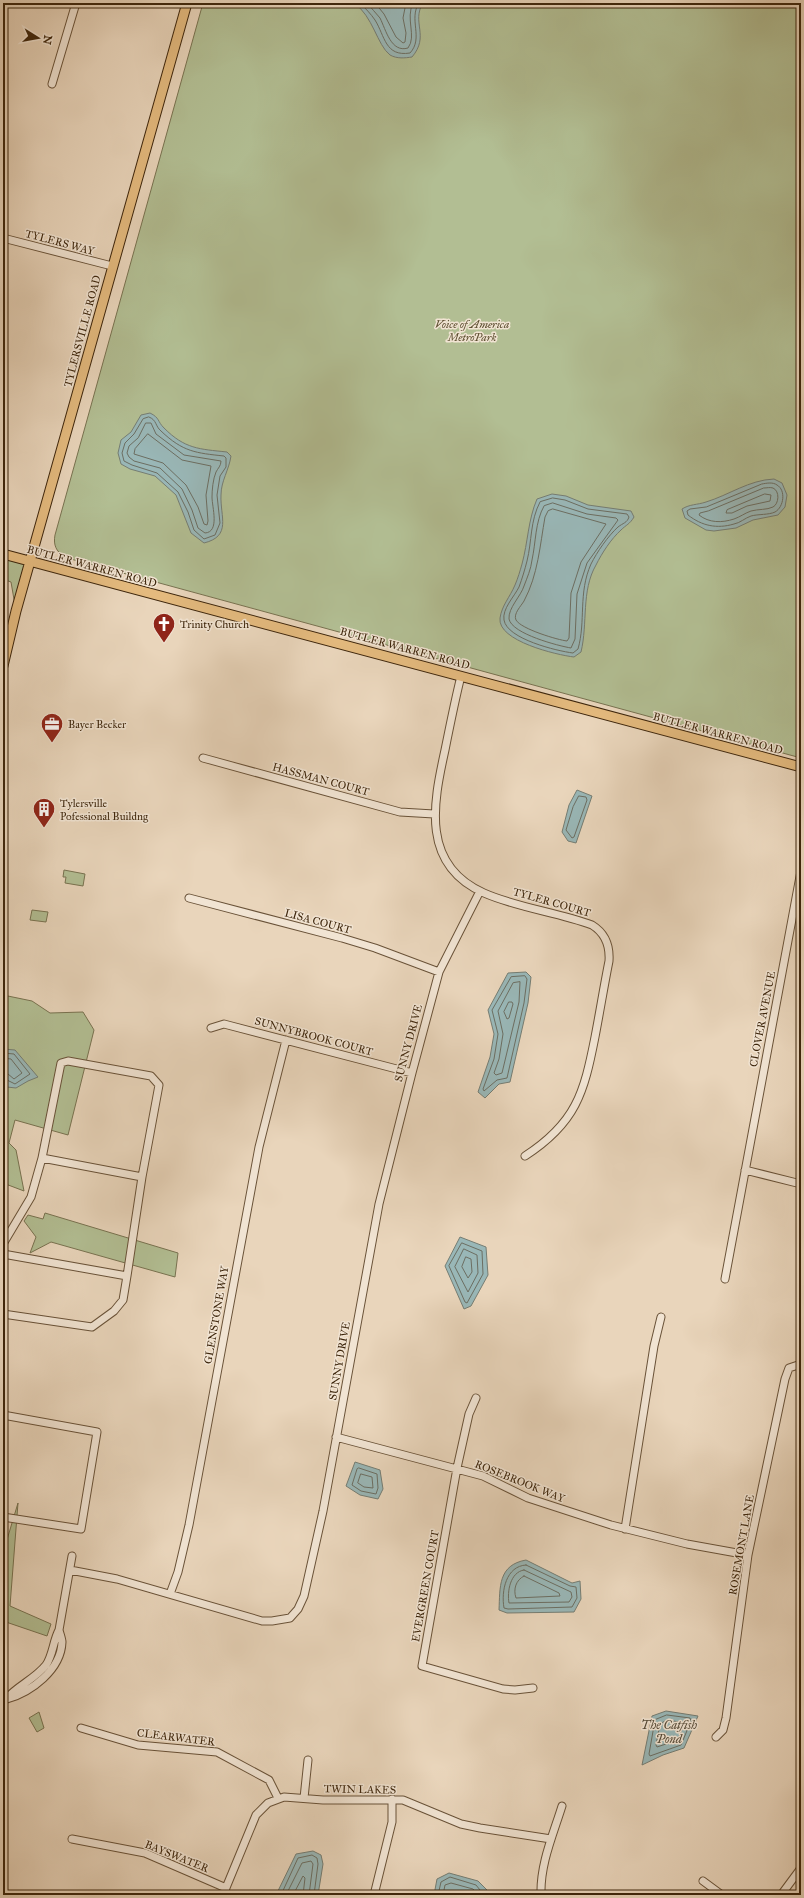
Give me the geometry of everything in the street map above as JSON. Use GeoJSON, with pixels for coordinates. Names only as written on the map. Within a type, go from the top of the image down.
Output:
{"type":"FeatureCollection","features":[{"type":"Feature","properties":{"kind":"main road","name":"TYLERSVILLE ROAD"},"geometry":{"type":"LineString","coordinates":[[3,666],[30,562],[112,266],[187,3]]}},
{"type":"Feature","properties":{"kind":"main road","name":"BUTLER WARREN ROAD"},"geometry":{"type":"LineString","coordinates":[[3,554],[801,767]]}},
{"type":"Feature","properties":{"kind":"street"},"geometry":{"type":"LineString","coordinates":[[52,84],[76,3]]}},
{"type":"Feature","properties":{"kind":"street","name":"TYLERS WAY"},"geometry":{"type":"LineString","coordinates":[[3,238],[112,266]]}},
{"type":"Feature","properties":{"kind":"street","name":"TYLER COURT"},"geometry":{"type":"LineString","coordinates":[[461,676],[442,761],[434,814],[438,840],[447,861],[461,878],[480,891],[501,899],[592,925],[603,936],[609,950],[609,961],[590,1065],[581,1097],[570,1116],[556,1133],[525,1156]]}},
{"type":"Feature","properties":{"kind":"street","name":"HASSMAN COURT"},"geometry":{"type":"LineString","coordinates":[[203,758],[400,812],[434,814]]}},
{"type":"Feature","properties":{"kind":"street","name":"CLOVER AVENUE"},"geometry":{"type":"LineString","coordinates":[[725,1279],[801,871]]}},
{"type":"Feature","properties":{"kind":"street","name":"SUNNY DRIVE"},"geometry":{"type":"LineString","coordinates":[[70,1570],[117,1579],[262,1621],[290,1618],[298,1609],[304,1596],[312,1563],[379,1204],[412,1073],[439,972],[480,891]]}},
{"type":"Feature","properties":{"kind":"street","name":"LISA COURT"},"geometry":{"type":"LineString","coordinates":[[189,898],[349,940],[439,972]]}},
{"type":"Feature","properties":{"kind":"street","name":"SUNNYBROOK COURT"},"geometry":{"type":"LineString","coordinates":[[211,1028],[224,1024],[412,1073]]}},
{"type":"Feature","properties":{"kind":"street","name":"GLENSTONE WAY"},"geometry":{"type":"LineString","coordinates":[[170,1594],[178,1572],[189,1525],[259,1147],[286,1040]]}},
{"type":"Feature","properties":{"kind":"street"},"geometry":{"type":"LineString","coordinates":[[3,1244],[31,1198],[42,1158],[61,1063],[68,1061],[152,1076],[159,1085],[142,1177],[123,1300],[114,1311],[92,1326],[3,1314]]}},
{"type":"Feature","properties":{"kind":"street"},"geometry":{"type":"LineString","coordinates":[[42,1158],[142,1177]]}},
{"type":"Feature","properties":{"kind":"street"},"geometry":{"type":"LineString","coordinates":[[745,1170],[801,1184]]}},
{"type":"Feature","properties":{"kind":"street"},"geometry":{"type":"LineString","coordinates":[[3,1254],[127,1276]]}},
{"type":"Feature","properties":{"kind":"street"},"geometry":{"type":"LineString","coordinates":[[625,1529],[654,1346],[661,1317]]}},
{"type":"Feature","properties":{"kind":"street","name":"ROSEMONT LANE"},"geometry":{"type":"LineString","coordinates":[[716,1737],[723,1730],[726,1718],[748,1555],[785,1379],[789,1368],[801,1364]]}},
{"type":"Feature","properties":{"kind":"street","name":"EVERGREEN COURT"},"geometry":{"type":"LineString","coordinates":[[476,1398],[468,1414],[457,1468],[422,1666],[503,1689],[515,1690],[533,1688]]}},
{"type":"Feature","properties":{"kind":"street"},"geometry":{"type":"LineString","coordinates":[[3,1415],[97,1432],[81,1529],[3,1518]]}},
{"type":"Feature","properties":{"kind":"street","name":"ROSEBROOK WAY"},"geometry":{"type":"LineString","coordinates":[[336,1437],[483,1476],[528,1498],[580,1516],[625,1529],[687,1544],[748,1555]]}},
{"type":"Feature","properties":{"kind":"street"},"geometry":{"type":"LineString","coordinates":[[4,1700],[19,1696],[32,1687],[50,1671],[58,1658],[62,1642],[59,1630],[72,1556]]}},
{"type":"Feature","properties":{"kind":"street","name":"CLEARWATER"},"geometry":{"type":"LineString","coordinates":[[81,1728],[138,1745],[217,1752],[269,1780],[278,1798]]}},
{"type":"Feature","properties":{"kind":"street"},"geometry":{"type":"LineString","coordinates":[[304,1798],[308,1760]]}},
{"type":"Feature","properties":{"kind":"street"},"geometry":{"type":"LineString","coordinates":[[223,1895],[256,1815],[268,1803],[278,1798]]}},
{"type":"Feature","properties":{"kind":"street","name":"TWIN LAKES"},"geometry":{"type":"LineString","coordinates":[[278,1798],[403,1800],[461,1824],[552,1839]]}},
{"type":"Feature","properties":{"kind":"street"},"geometry":{"type":"LineString","coordinates":[[374,1895],[392,1822],[392,1799]]}},
{"type":"Feature","properties":{"kind":"street"},"geometry":{"type":"LineString","coordinates":[[541,1895],[542,1877],[562,1806]]}},
{"type":"Feature","properties":{"kind":"street","name":"BAYSWATER"},"geometry":{"type":"LineString","coordinates":[[72,1839],[145,1854],[226,1888]]}},
{"type":"Feature","properties":{"kind":"street"},"geometry":{"type":"LineString","coordinates":[[781,1895],[801,1868]]}},
{"type":"Feature","properties":{"kind":"street"},"geometry":{"type":"LineString","coordinates":[[703,1880],[722,1895]]}},
{"type":"Feature","properties":{"kind":"green space","name":"Voice of America MetroPark"},"geometry":{"type":"Polygon","coordinates":[[[203,3],[801,3],[801,758],[74,560],[59,552],[56,548],[55,535],[203,3]]]}},
{"type":"Feature","properties":{"kind":"green space"},"geometry":{"type":"Polygon","coordinates":[[[3,554],[30,562],[16,611],[11,582],[3,579],[3,554]]]}},
{"type":"Feature","properties":{"kind":"green space"},"geometry":{"type":"Polygon","coordinates":[[[64,870],[85,874],[83,886],[65,883],[66,877],[63,877],[64,870]]]}},
{"type":"Feature","properties":{"kind":"green space"},"geometry":{"type":"Polygon","coordinates":[[[32,910],[48,912],[46,922],[30,920],[32,910]]]}},
{"type":"Feature","properties":{"kind":"green space"},"geometry":{"type":"Polygon","coordinates":[[[3,995],[32,1001],[50,1013],[83,1012],[94,1030],[68,1135],[15,1120],[9,1143],[16,1150],[24,1191],[3,1183],[3,1166],[6,1152],[3,1151],[3,995]]]}},
{"type":"Feature","properties":{"kind":"green space"},"geometry":{"type":"Polygon","coordinates":[[[45,1213],[178,1253],[175,1277],[51,1242],[30,1253],[36,1237],[24,1221],[28,1215],[43,1219],[45,1213]]]}},
{"type":"Feature","properties":{"kind":"green space"},"geometry":{"type":"Polygon","coordinates":[[[18,1503],[10,1606],[51,1624],[47,1636],[3,1621],[3,1553],[18,1503]]]}},
{"type":"Feature","properties":{"kind":"green space"},"geometry":{"type":"Polygon","coordinates":[[[39,1712],[44,1728],[37,1732],[29,1718],[39,1712]]]}},
{"type":"Feature","properties":{"kind":"water"},"geometry":{"type":"Polygon","coordinates":[[[354,3],[423,3],[419,16],[420,42],[412,57],[398,58],[390,55],[382,44],[366,15],[354,3]]]}},
{"type":"Feature","properties":{"kind":"water"},"geometry":{"type":"Polygon","coordinates":[[[150,413],[157,418],[162,426],[172,435],[186,444],[200,449],[227,452],[231,456],[221,490],[223,525],[218,536],[213,540],[204,543],[191,533],[176,495],[155,476],[130,469],[121,464],[118,453],[121,440],[131,432],[141,415],[150,413]]]}},
{"type":"Feature","properties":{"kind":"water"},"geometry":{"type":"Polygon","coordinates":[[[774,479],[782,483],[787,495],[785,507],[778,515],[753,520],[736,528],[714,531],[706,530],[685,518],[682,509],[685,507],[703,503],[756,482],[774,479]]]}},
{"type":"Feature","properties":{"kind":"water"},"geometry":{"type":"Polygon","coordinates":[[[552,494],[566,496],[588,505],[631,511],[634,517],[610,542],[591,575],[588,585],[581,652],[574,657],[542,650],[518,640],[508,634],[502,626],[500,618],[502,609],[520,572],[532,515],[537,499],[552,494]]]}},
{"type":"Feature","properties":{"kind":"water"},"geometry":{"type":"Polygon","coordinates":[[[577,790],[592,796],[576,843],[568,841],[562,832],[569,805],[577,790]]]}},
{"type":"Feature","properties":{"kind":"water"},"geometry":{"type":"Polygon","coordinates":[[[526,972],[531,977],[528,1003],[510,1082],[499,1084],[485,1098],[478,1092],[490,1057],[494,1034],[488,1010],[508,973],[526,972]]]}},
{"type":"Feature","properties":{"kind":"water"},"geometry":{"type":"Polygon","coordinates":[[[3,1049],[15,1050],[38,1077],[16,1088],[7,1087],[3,1080],[3,1049]]]}},
{"type":"Feature","properties":{"kind":"water"},"geometry":{"type":"Polygon","coordinates":[[[460,1237],[486,1247],[488,1275],[471,1306],[464,1309],[445,1266],[460,1237]]]}},
{"type":"Feature","properties":{"kind":"water"},"geometry":{"type":"Polygon","coordinates":[[[355,1462],[380,1470],[383,1489],[378,1499],[360,1495],[346,1486],[355,1462]]]}},
{"type":"Feature","properties":{"kind":"water"},"geometry":{"type":"Polygon","coordinates":[[[526,1560],[572,1583],[580,1581],[581,1599],[574,1612],[507,1613],[499,1610],[502,1578],[505,1572],[517,1563],[526,1560]]]}},
{"type":"Feature","properties":{"kind":"water","name":"The Catfish Pond"},"geometry":{"type":"Polygon","coordinates":[[[666,1711],[698,1716],[684,1748],[663,1755],[642,1765],[652,1716],[666,1711]]]}},
{"type":"Feature","properties":{"kind":"water"},"geometry":{"type":"Polygon","coordinates":[[[313,1851],[321,1855],[323,1864],[318,1895],[276,1895],[296,1854],[313,1851]]]}},
{"type":"Feature","properties":{"kind":"water"},"geometry":{"type":"Polygon","coordinates":[[[449,1873],[478,1881],[488,1891],[488,1895],[434,1895],[437,1879],[449,1873]]]}},
{"type":"Feature","properties":{"kind":"place","name":"Trinity Church"},"geometry":{"type":"Point","coordinates":[164,644]}},
{"type":"Feature","properties":{"kind":"place","name":"Bayer Becker"},"geometry":{"type":"Point","coordinates":[52,744]}},
{"type":"Feature","properties":{"kind":"place","name":"Tylersville Pofessional Buildng"},"geometry":{"type":"Point","coordinates":[44,828]}}]}
